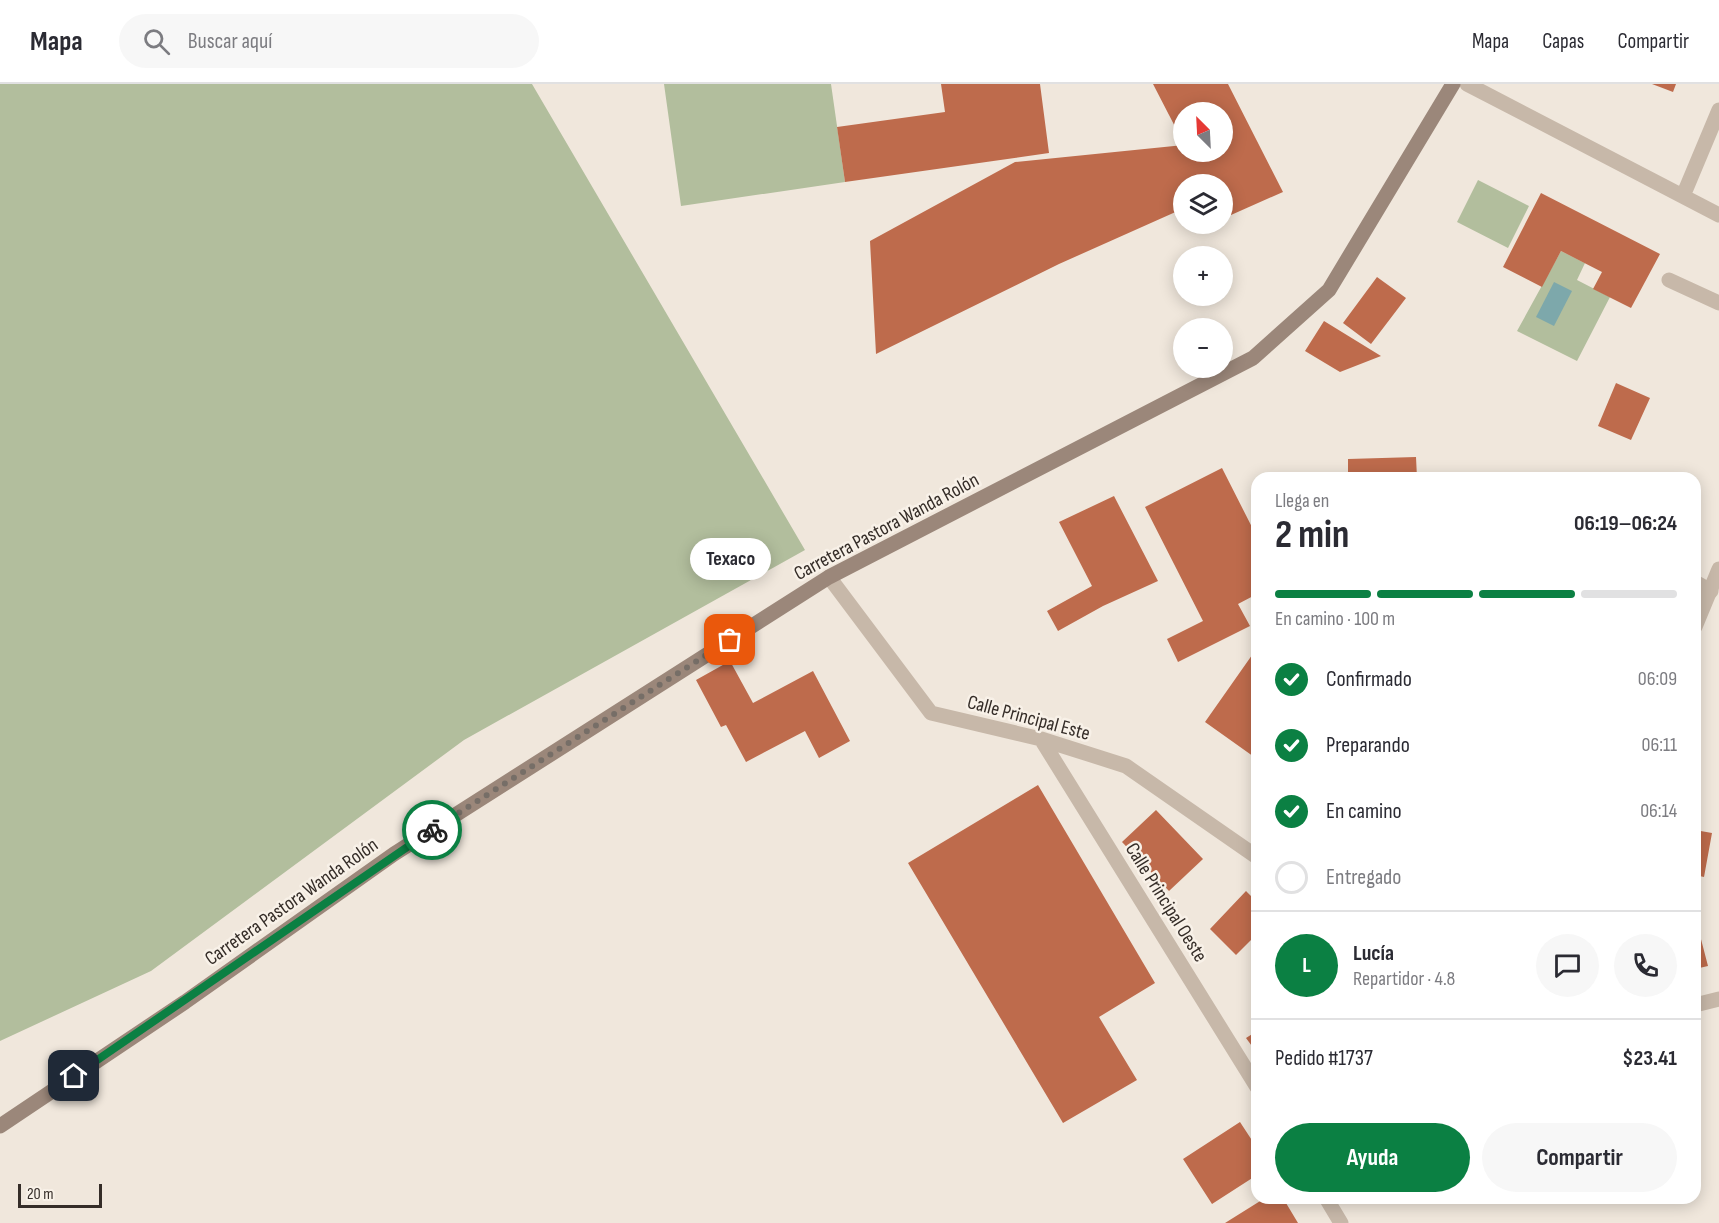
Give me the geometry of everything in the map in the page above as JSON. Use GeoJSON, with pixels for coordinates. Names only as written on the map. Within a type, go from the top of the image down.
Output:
{"type":"FeatureCollection","features":[{"type":"Feature","properties":{"kind":"street","name":"Carretera Pastora Wanda Rolón"},"geometry":{"type":"LineString","coordinates":[[0,1126],[185,1002],[394,854],[829,577],[1253,358],[1329,290],[1453,84]]}},
{"type":"Feature","properties":{"kind":"street"},"geometry":{"type":"LineString","coordinates":[[1467,84],[1719,215]]}},
{"type":"Feature","properties":{"kind":"street"},"geometry":{"type":"LineString","coordinates":[[1683,196],[1719,110]]}},
{"type":"Feature","properties":{"kind":"street"},"geometry":{"type":"LineString","coordinates":[[1669,280],[1719,303]]}},
{"type":"Feature","properties":{"kind":"street"},"geometry":{"type":"LineString","coordinates":[[1701,614],[1719,569]]}},
{"type":"Feature","properties":{"kind":"street","name":"Calle Principal Este"},"geometry":{"type":"LineString","coordinates":[[829,577],[931,713],[1041,739],[1126,766],[1251,853]]}},
{"type":"Feature","properties":{"kind":"street"},"geometry":{"type":"LineString","coordinates":[[1701,585],[1711,591]]}},
{"type":"Feature","properties":{"kind":"street","name":"Calle Principal Oeste"},"geometry":{"type":"LineString","coordinates":[[1041,739],[1251,1077]]}},
{"type":"Feature","properties":{"kind":"street"},"geometry":{"type":"LineString","coordinates":[[1701,1004],[1719,999]]}},
{"type":"Feature","properties":{"kind":"street"},"geometry":{"type":"LineString","coordinates":[[1330,1204],[1341,1223]]}},
{"type":"Feature","properties":{"kind":"green space"},"geometry":{"type":"Polygon","coordinates":[[[0,84],[532,84],[805,550],[464,740],[151,971],[0,1041],[0,84]]]}},
{"type":"Feature","properties":{"kind":"green space"},"geometry":{"type":"Polygon","coordinates":[[[664,84],[831,84],[845,182],[681,206],[664,84]]]}},
{"type":"Feature","properties":{"kind":"green space"},"geometry":{"type":"Polygon","coordinates":[[[1478,180],[1529,206],[1508,248],[1457,222],[1478,180]]]}},
{"type":"Feature","properties":{"kind":"green space"},"geometry":{"type":"Polygon","coordinates":[[[1561,251],[1585,263],[1577,280],[1610,297],[1577,361],[1517,331],[1561,251]]]}},
{"type":"Feature","properties":{"kind":"water"},"geometry":{"type":"Polygon","coordinates":[[[1554,282],[1572,291],[1554,326],[1536,317],[1554,282]]]}},
{"type":"Feature","properties":{"kind":"building"},"geometry":{"type":"Polygon","coordinates":[[[941,84],[1040,84],[1049,153],[845,182],[837,127],[945,112],[941,84]]]}},
{"type":"Feature","properties":{"kind":"building"},"geometry":{"type":"Polygon","coordinates":[[[1153,84],[1228,84],[1283,192],[1233,214],[1233,174],[1173,174],[1173,213],[1059,264],[876,354],[870,241],[1015,162],[1173,146],[1173,162],[1233,162],[1233,102],[1173,102],[1173,123],[1153,84]]]}},
{"type":"Feature","properties":{"kind":"building"},"geometry":{"type":"Polygon","coordinates":[[[1652,84],[1676,84],[1673,92],[1652,84]]]}},
{"type":"Feature","properties":{"kind":"building"},"geometry":{"type":"Polygon","coordinates":[[[1541,193],[1660,254],[1631,308],[1593,289],[1602,272],[1561,251],[1542,287],[1503,267],[1541,193]]]}},
{"type":"Feature","properties":{"kind":"building"},"geometry":{"type":"Polygon","coordinates":[[[1377,277],[1406,298],[1371,344],[1343,323],[1377,277]]]}},
{"type":"Feature","properties":{"kind":"building"},"geometry":{"type":"Polygon","coordinates":[[[1324,321],[1381,356],[1340,372],[1305,351],[1324,321]]]}},
{"type":"Feature","properties":{"kind":"building"},"geometry":{"type":"Polygon","coordinates":[[[1616,383],[1650,398],[1631,440],[1598,426],[1616,383]]]}},
{"type":"Feature","properties":{"kind":"building"},"geometry":{"type":"Polygon","coordinates":[[[1416,457],[1417,472],[1348,472],[1348,459],[1416,457]]]}},
{"type":"Feature","properties":{"kind":"building"},"geometry":{"type":"Polygon","coordinates":[[[1222,468],[1251,525],[1251,597],[1238,604],[1250,626],[1178,662],[1167,639],[1203,621],[1145,507],[1222,468]]]}},
{"type":"Feature","properties":{"kind":"building"},"geometry":{"type":"Polygon","coordinates":[[[1114,496],[1158,581],[1103,606],[1058,631],[1047,611],[1092,586],[1059,522],[1114,496]]]}},
{"type":"Feature","properties":{"kind":"building"},"geometry":{"type":"Polygon","coordinates":[[[1251,657],[1251,755],[1205,722],[1251,657]]]}},
{"type":"Feature","properties":{"kind":"building"},"geometry":{"type":"Polygon","coordinates":[[[730,661],[753,703],[813,671],[850,741],[819,758],[805,731],[746,762],[726,725],[721,727],[696,680],[730,661]]]}},
{"type":"Feature","properties":{"kind":"building"},"geometry":{"type":"Polygon","coordinates":[[[1038,785],[1155,983],[1099,1017],[1137,1080],[1063,1123],[908,863],[1038,785]]]}},
{"type":"Feature","properties":{"kind":"building"},"geometry":{"type":"Polygon","coordinates":[[[1156,810],[1203,859],[1169,891],[1122,842],[1156,810]]]}},
{"type":"Feature","properties":{"kind":"building"},"geometry":{"type":"Polygon","coordinates":[[[1701,831],[1712,833],[1704,877],[1701,876],[1701,831]]]}},
{"type":"Feature","properties":{"kind":"building"},"geometry":{"type":"Polygon","coordinates":[[[1246,891],[1251,896],[1251,940],[1236,955],[1210,929],[1246,891]]]}},
{"type":"Feature","properties":{"kind":"building"},"geometry":{"type":"Polygon","coordinates":[[[1701,939],[1708,966],[1701,968],[1701,939]]]}},
{"type":"Feature","properties":{"kind":"building"},"geometry":{"type":"Polygon","coordinates":[[[1251,1035],[1251,1045],[1246,1038],[1251,1035]]]}},
{"type":"Feature","properties":{"kind":"building"},"geometry":{"type":"Polygon","coordinates":[[[1240,1122],[1251,1139],[1251,1179],[1212,1204],[1183,1159],[1240,1122]]]}},
{"type":"Feature","properties":{"kind":"building"},"geometry":{"type":"Polygon","coordinates":[[[1255,1204],[1287,1204],[1298,1223],[1225,1223],[1255,1204]]]}},
{"type":"Feature","properties":{"kind":"way so far"},"geometry":{"type":"LineString","coordinates":[[432,830],[730,640]]}},
{"type":"Feature","properties":{"kind":"place","name":"Texaco"},"geometry":{"type":"Point","coordinates":[730,640]}},
{"type":"Feature","properties":{"kind":"route"},"geometry":{"type":"LineString","coordinates":[[74,1076],[185,1002],[394,854],[432,830]]}}]}
